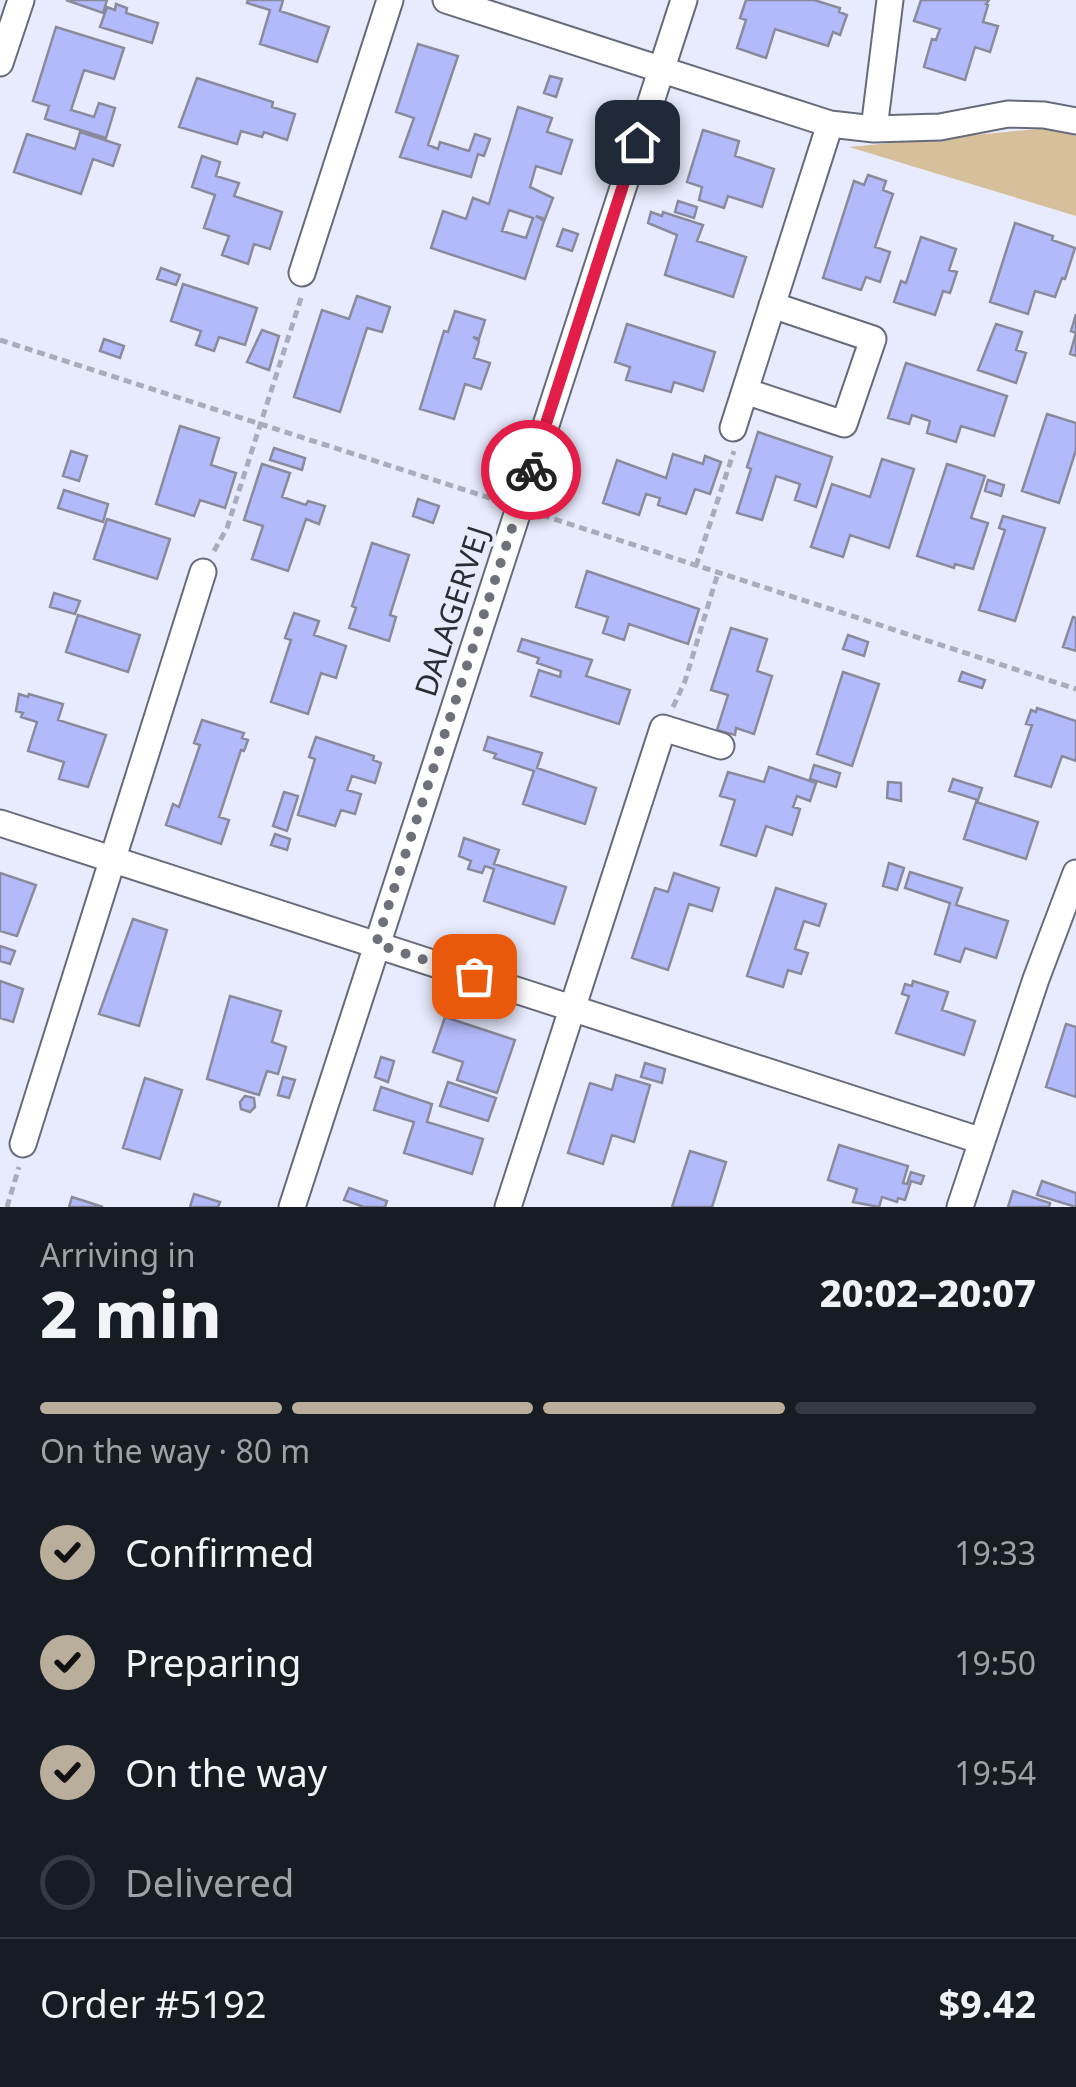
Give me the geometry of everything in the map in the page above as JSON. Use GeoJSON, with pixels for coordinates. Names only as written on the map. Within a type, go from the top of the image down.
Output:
{"type":"FeatureCollection","features":[{"type":"Feature","properties":{"kind":"street"},"geometry":{"type":"LineString","coordinates":[[0,64],[21,0]]}},
{"type":"Feature","properties":{"kind":"street"},"geometry":{"type":"LineString","coordinates":[[302,273],[390,0]]}},
{"type":"Feature","properties":{"kind":"street"},"geometry":{"type":"LineString","coordinates":[[446,0],[830,124],[874,129],[940,127],[1008,114],[1076,121]]}},
{"type":"Feature","properties":{"kind":"street","name":"DALAGERVEJ"},"geometry":{"type":"LineString","coordinates":[[292,1207],[684,0]]}},
{"type":"Feature","properties":{"kind":"street"},"geometry":{"type":"LineString","coordinates":[[874,129],[890,0]]}},
{"type":"Feature","properties":{"kind":"street"},"geometry":{"type":"LineString","coordinates":[[733,428],[830,124]]}},
{"type":"Feature","properties":{"kind":"street"},"geometry":{"type":"LineString","coordinates":[[744,391],[844,424],[873,339],[772,305]]}},
{"type":"Feature","properties":{"kind":"street"},"geometry":{"type":"LineString","coordinates":[[23,1144],[203,572]]}},
{"type":"Feature","properties":{"kind":"street"},"geometry":{"type":"LineString","coordinates":[[508,1207],[663,728],[721,746]]}},
{"type":"Feature","properties":{"kind":"street"},"geometry":{"type":"LineString","coordinates":[[0,822],[982,1141]]}},
{"type":"Feature","properties":{"kind":"street"},"geometry":{"type":"LineString","coordinates":[[960,1207],[1036,979],[1076,873]]}},
{"type":"Feature","properties":{"kind":"path"},"geometry":{"type":"LineString","coordinates":[[203,572],[233,510],[301,300],[302,273]]}},
{"type":"Feature","properties":{"kind":"path"},"geometry":{"type":"LineString","coordinates":[[696,566],[734,448],[733,428]]}},
{"type":"Feature","properties":{"kind":"path"},"geometry":{"type":"LineString","coordinates":[[663,728],[685,680],[718,573]]}},
{"type":"Feature","properties":{"kind":"path"},"geometry":{"type":"LineString","coordinates":[[8,1207],[23,1144]]}},
{"type":"Feature","properties":{"kind":"shaded area"},"geometry":{"type":"Polygon","coordinates":[[[1048,128],[1076,136],[1076,216],[849,147],[1048,128]]]}},
{"type":"Feature","properties":{"kind":"building"},"geometry":{"type":"Polygon","coordinates":[[[66,0],[107,0],[103,13],[66,0]]]}},
{"type":"Feature","properties":{"kind":"building"},"geometry":{"type":"Polygon","coordinates":[[[283,0],[280,11],[329,27],[317,62],[260,44],[270,10],[247,3],[283,0]]]}},
{"type":"Feature","properties":{"kind":"building"},"geometry":{"type":"Polygon","coordinates":[[[746,0],[814,0],[840,8],[839,12],[847,15],[840,35],[833,32],[828,46],[775,29],[766,58],[737,48],[746,20],[740,18],[746,0]]]}},
{"type":"Feature","properties":{"kind":"building"},"geometry":{"type":"Polygon","coordinates":[[[921,0],[989,0],[983,22],[998,26],[990,52],[975,47],[965,80],[924,67],[932,39],[936,40],[940,29],[914,21],[921,0]]]}},
{"type":"Feature","properties":{"kind":"building"},"geometry":{"type":"Polygon","coordinates":[[[116,4],[127,8],[126,13],[158,23],[152,43],[100,27],[107,7],[115,10],[116,4]]]}},
{"type":"Feature","properties":{"kind":"building"},"geometry":{"type":"Polygon","coordinates":[[[56,27],[124,48],[114,79],[84,70],[71,110],[94,117],[99,103],[115,108],[106,138],[45,119],[49,106],[33,101],[56,27]]]}},
{"type":"Feature","properties":{"kind":"building"},"geometry":{"type":"Polygon","coordinates":[[[418,44],[458,56],[428,145],[438,149],[440,142],[469,151],[475,134],[490,139],[484,156],[478,154],[471,177],[400,157],[414,118],[396,112],[418,44]]]}},
{"type":"Feature","properties":{"kind":"building"},"geometry":{"type":"Polygon","coordinates":[[[550,76],[562,79],[556,97],[544,93],[550,76]]]}},
{"type":"Feature","properties":{"kind":"building"},"geometry":{"type":"Polygon","coordinates":[[[197,78],[273,102],[272,107],[295,114],[287,140],[264,132],[262,137],[241,131],[237,144],[179,127],[197,78]]]}},
{"type":"Feature","properties":{"kind":"building"},"geometry":{"type":"Polygon","coordinates":[[[518,107],[552,118],[547,132],[572,140],[561,174],[536,166],[530,187],[553,198],[545,219],[536,216],[544,221],[525,279],[431,248],[443,211],[466,219],[473,198],[489,204],[518,107]],[[509,210],[502,231],[526,238],[533,218],[509,210]]]}},
{"type":"Feature","properties":{"kind":"building"},"geometry":{"type":"Polygon","coordinates":[[[703,130],[739,141],[735,156],[774,169],[762,207],[728,196],[724,208],[699,200],[702,187],[687,182],[703,130]]]}},
{"type":"Feature","properties":{"kind":"building"},"geometry":{"type":"Polygon","coordinates":[[[80,132],[120,145],[113,166],[93,159],[81,194],[14,172],[27,134],[75,149],[80,132]]]}},
{"type":"Feature","properties":{"kind":"building"},"geometry":{"type":"Polygon","coordinates":[[[202,156],[220,162],[216,176],[239,183],[234,196],[282,212],[270,249],[254,244],[248,264],[222,255],[229,236],[204,228],[215,195],[192,187],[202,156]]]}},
{"type":"Feature","properties":{"kind":"building"},"geometry":{"type":"Polygon","coordinates":[[[868,175],[886,181],[883,190],[893,194],[875,247],[890,252],[880,282],[866,277],[861,290],[823,278],[854,181],[864,185],[868,175]]]}},
{"type":"Feature","properties":{"kind":"building"},"geometry":{"type":"Polygon","coordinates":[[[678,201],[697,207],[694,218],[675,212],[678,201]]]}},
{"type":"Feature","properties":{"kind":"building"},"geometry":{"type":"Polygon","coordinates":[[[651,212],[703,225],[697,241],[746,257],[733,297],[665,275],[677,235],[648,223],[651,212]]]}},
{"type":"Feature","properties":{"kind":"building"},"geometry":{"type":"Polygon","coordinates":[[[1015,223],[1075,248],[1055,297],[1035,291],[1028,314],[990,302],[1015,223]]]}},
{"type":"Feature","properties":{"kind":"building"},"geometry":{"type":"Polygon","coordinates":[[[563,229],[578,234],[572,251],[557,246],[563,229]]]}},
{"type":"Feature","properties":{"kind":"building"},"geometry":{"type":"Polygon","coordinates":[[[921,237],[956,249],[949,270],[957,272],[950,293],[943,291],[935,315],[894,302],[901,281],[906,283],[921,237]]]}},
{"type":"Feature","properties":{"kind":"building"},"geometry":{"type":"Polygon","coordinates":[[[161,268],[180,275],[176,285],[157,279],[161,268]]]}},
{"type":"Feature","properties":{"kind":"building"},"geometry":{"type":"Polygon","coordinates":[[[183,284],[257,308],[245,345],[219,337],[214,351],[196,345],[201,331],[171,321],[183,284]]]}},
{"type":"Feature","properties":{"kind":"building"},"geometry":{"type":"Polygon","coordinates":[[[357,296],[390,307],[382,332],[367,328],[340,412],[294,397],[322,310],[349,319],[357,296]]]}},
{"type":"Feature","properties":{"kind":"building"},"geometry":{"type":"Polygon","coordinates":[[[455,311],[485,320],[479,339],[473,337],[479,341],[474,358],[490,363],[481,389],[465,384],[454,419],[420,409],[444,331],[448,332],[455,311]]]}},
{"type":"Feature","properties":{"kind":"building"},"geometry":{"type":"Polygon","coordinates":[[[627,324],[715,352],[703,391],[674,382],[671,392],[626,380],[630,367],[615,362],[627,324]]]}},
{"type":"Feature","properties":{"kind":"building"},"geometry":{"type":"Polygon","coordinates":[[[996,324],[1022,332],[1016,350],[1026,353],[1016,383],[978,370],[996,324]]]}},
{"type":"Feature","properties":{"kind":"building"},"geometry":{"type":"Polygon","coordinates":[[[262,330],[279,336],[269,370],[247,362],[262,330]]]}},
{"type":"Feature","properties":{"kind":"building"},"geometry":{"type":"Polygon","coordinates":[[[1076,333],[1076,356],[1070,354],[1076,333]]]}},
{"type":"Feature","properties":{"kind":"building"},"geometry":{"type":"Polygon","coordinates":[[[104,339],[124,346],[120,358],[100,351],[104,339]]]}},
{"type":"Feature","properties":{"kind":"building"},"geometry":{"type":"Polygon","coordinates":[[[906,363],[1007,396],[994,436],[961,426],[956,442],[927,433],[930,421],[912,415],[909,424],[888,418],[906,363]]]}},
{"type":"Feature","properties":{"kind":"building"},"geometry":{"type":"Polygon","coordinates":[[[1047,414],[1076,423],[1076,450],[1059,503],[1022,491],[1047,414]]]}},
{"type":"Feature","properties":{"kind":"building"},"geometry":{"type":"Polygon","coordinates":[[[180,426],[219,438],[211,465],[236,473],[225,508],[200,500],[194,516],[156,504],[180,426]]]}},
{"type":"Feature","properties":{"kind":"building"},"geometry":{"type":"Polygon","coordinates":[[[758,432],[832,457],[816,507],[795,500],[800,484],[776,476],[762,520],[737,513],[758,432]]]}},
{"type":"Feature","properties":{"kind":"building"},"geometry":{"type":"Polygon","coordinates":[[[274,448],[305,458],[302,470],[270,460],[274,448]]]}},
{"type":"Feature","properties":{"kind":"building"},"geometry":{"type":"Polygon","coordinates":[[[71,451],[87,456],[79,481],[63,476],[71,451]]]}},
{"type":"Feature","properties":{"kind":"building"},"geometry":{"type":"Polygon","coordinates":[[[673,454],[703,464],[705,456],[721,462],[710,494],[695,489],[686,514],[658,505],[660,498],[646,494],[639,515],[603,503],[617,460],[666,478],[673,454]]]}},
{"type":"Feature","properties":{"kind":"building"},"geometry":{"type":"Polygon","coordinates":[[[882,459],[914,469],[889,548],[850,535],[843,557],[811,547],[832,484],[870,497],[882,459]]]}},
{"type":"Feature","properties":{"kind":"building"},"geometry":{"type":"Polygon","coordinates":[[[262,464],[290,473],[282,497],[325,506],[319,524],[306,519],[288,571],[252,559],[263,526],[244,520],[262,464]]]}},
{"type":"Feature","properties":{"kind":"building"},"geometry":{"type":"Polygon","coordinates":[[[947,464],[985,476],[971,518],[988,523],[973,569],[955,564],[954,568],[917,556],[947,464]]]}},
{"type":"Feature","properties":{"kind":"building"},"geometry":{"type":"Polygon","coordinates":[[[988,480],[1004,485],[1001,496],[985,491],[988,480]]]}},
{"type":"Feature","properties":{"kind":"building"},"geometry":{"type":"Polygon","coordinates":[[[64,490],[108,504],[103,522],[58,508],[64,490]]]}},
{"type":"Feature","properties":{"kind":"building"},"geometry":{"type":"Polygon","coordinates":[[[418,499],[439,506],[433,523],[413,516],[418,499]]]}},
{"type":"Feature","properties":{"kind":"building"},"geometry":{"type":"Polygon","coordinates":[[[1003,516],[1045,528],[1015,621],[979,610],[1005,530],[999,528],[1003,516]]]}},
{"type":"Feature","properties":{"kind":"building"},"geometry":{"type":"Polygon","coordinates":[[[107,519],[170,539],[157,579],[94,559],[107,519]]]}},
{"type":"Feature","properties":{"kind":"building"},"geometry":{"type":"Polygon","coordinates":[[[372,543],[409,555],[390,615],[396,617],[389,641],[349,628],[372,543]]]}},
{"type":"Feature","properties":{"kind":"building"},"geometry":{"type":"Polygon","coordinates":[[[587,571],[699,609],[688,644],[629,624],[624,640],[603,633],[608,617],[576,607],[587,571]]]}},
{"type":"Feature","properties":{"kind":"building"},"geometry":{"type":"Polygon","coordinates":[[[54,593],[80,601],[75,614],[50,607],[54,593]]]}},
{"type":"Feature","properties":{"kind":"building"},"geometry":{"type":"Polygon","coordinates":[[[294,613],[319,621],[314,635],[346,646],[336,678],[321,673],[308,714],[271,702],[291,640],[285,638],[294,613]]]}},
{"type":"Feature","properties":{"kind":"building"},"geometry":{"type":"Polygon","coordinates":[[[78,615],[140,635],[128,672],[66,652],[78,615]]]}},
{"type":"Feature","properties":{"kind":"building"},"geometry":{"type":"Polygon","coordinates":[[[1073,617],[1076,618],[1076,651],[1063,647],[1073,617]]]}},
{"type":"Feature","properties":{"kind":"building"},"geometry":{"type":"Polygon","coordinates":[[[731,628],[767,639],[757,671],[772,676],[754,734],[736,728],[735,735],[717,730],[728,695],[711,690],[731,628]]]}},
{"type":"Feature","properties":{"kind":"building"},"geometry":{"type":"Polygon","coordinates":[[[848,635],[868,642],[864,656],[843,649],[848,635]]]}},
{"type":"Feature","properties":{"kind":"building"},"geometry":{"type":"Polygon","coordinates":[[[522,639],[592,660],[586,676],[630,690],[619,724],[531,696],[539,670],[560,677],[561,671],[518,651],[522,639]]]}},
{"type":"Feature","properties":{"kind":"building"},"geometry":{"type":"Polygon","coordinates":[[[843,672],[879,684],[852,766],[817,754],[843,672]]]}},
{"type":"Feature","properties":{"kind":"building"},"geometry":{"type":"Polygon","coordinates":[[[962,672],[985,680],[982,688],[959,681],[962,672]]]}},
{"type":"Feature","properties":{"kind":"building"},"geometry":{"type":"Polygon","coordinates":[[[19,694],[63,704],[58,720],[106,735],[88,787],[59,779],[64,762],[28,751],[37,722],[16,711],[19,694]]]}},
{"type":"Feature","properties":{"kind":"building"},"geometry":{"type":"Polygon","coordinates":[[[1037,708],[1076,721],[1076,761],[1062,756],[1051,787],[1015,776],[1032,725],[1026,724],[1031,710],[1036,712],[1037,708]]]}},
{"type":"Feature","properties":{"kind":"building"},"geometry":{"type":"Polygon","coordinates":[[[202,720],[244,733],[242,738],[248,740],[244,751],[241,750],[219,817],[229,820],[221,844],[166,825],[173,804],[179,807],[200,745],[194,743],[202,720]]]}},
{"type":"Feature","properties":{"kind":"building"},"geometry":{"type":"Polygon","coordinates":[[[316,737],[374,756],[373,760],[381,763],[375,783],[352,776],[347,790],[361,794],[355,814],[341,810],[335,826],[298,815],[315,759],[309,757],[316,737]]]}},
{"type":"Feature","properties":{"kind":"building"},"geometry":{"type":"Polygon","coordinates":[[[488,737],[542,753],[537,768],[596,788],[585,824],[523,804],[534,771],[494,758],[496,754],[484,750],[488,737]]]}},
{"type":"Feature","properties":{"kind":"building"},"geometry":{"type":"Polygon","coordinates":[[[814,765],[840,773],[836,787],[810,779],[814,765]]]}},
{"type":"Feature","properties":{"kind":"building"},"geometry":{"type":"Polygon","coordinates":[[[769,767],[816,783],[810,801],[797,796],[793,807],[800,809],[792,835],[766,826],[756,856],[721,845],[735,800],[720,796],[728,772],[764,782],[769,767]]]}},
{"type":"Feature","properties":{"kind":"building"},"geometry":{"type":"Polygon","coordinates":[[[953,779],[982,788],[978,800],[949,791],[953,779]]]}},
{"type":"Feature","properties":{"kind":"building"},"geometry":{"type":"Polygon","coordinates":[[[888,782],[901,783],[901,801],[887,798],[888,782]]]}},
{"type":"Feature","properties":{"kind":"building"},"geometry":{"type":"Polygon","coordinates":[[[284,792],[298,796],[287,831],[273,826],[284,792]]]}},
{"type":"Feature","properties":{"kind":"building"},"geometry":{"type":"Polygon","coordinates":[[[976,802],[1038,822],[1026,859],[964,839],[976,802]]]}},
{"type":"Feature","properties":{"kind":"building"},"geometry":{"type":"Polygon","coordinates":[[[275,834],[290,839],[287,850],[271,845],[275,834]]]}},
{"type":"Feature","properties":{"kind":"building"},"geometry":{"type":"Polygon","coordinates":[[[464,838],[499,850],[494,864],[566,887],[554,924],[484,901],[494,869],[485,866],[482,873],[468,869],[471,861],[459,856],[464,838]]]}},
{"type":"Feature","properties":{"kind":"building"},"geometry":{"type":"Polygon","coordinates":[[[889,863],[904,868],[897,890],[883,886],[889,863]]]}},
{"type":"Feature","properties":{"kind":"building"},"geometry":{"type":"Polygon","coordinates":[[[910,872],[962,888],[956,905],[1008,921],[996,958],[965,948],[960,962],[935,954],[950,903],[905,888],[910,872]]]}},
{"type":"Feature","properties":{"kind":"building"},"geometry":{"type":"Polygon","coordinates":[[[0,873],[36,885],[17,936],[0,931],[0,873]]]}},
{"type":"Feature","properties":{"kind":"building"},"geometry":{"type":"Polygon","coordinates":[[[674,873],[719,888],[712,911],[689,904],[668,970],[632,958],[655,888],[668,892],[674,873]]]}},
{"type":"Feature","properties":{"kind":"building"},"geometry":{"type":"Polygon","coordinates":[[[776,888],[826,904],[819,926],[804,921],[795,949],[808,953],[801,974],[788,970],[783,987],[747,976],[776,888]]]}},
{"type":"Feature","properties":{"kind":"building"},"geometry":{"type":"Polygon","coordinates":[[[133,919],[167,930],[139,1026],[99,1014],[133,919]]]}},
{"type":"Feature","properties":{"kind":"building"},"geometry":{"type":"Polygon","coordinates":[[[0,946],[15,951],[10,964],[0,961],[0,946]]]}},
{"type":"Feature","properties":{"kind":"building"},"geometry":{"type":"Polygon","coordinates":[[[0,981],[23,989],[13,1022],[0,1018],[0,981]]]}},
{"type":"Feature","properties":{"kind":"building"},"geometry":{"type":"Polygon","coordinates":[[[913,981],[948,992],[942,1010],[975,1021],[964,1055],[896,1033],[909,996],[902,994],[905,984],[912,986],[913,981]]]}},
{"type":"Feature","properties":{"kind":"building"},"geometry":{"type":"Polygon","coordinates":[[[230,996],[281,1011],[272,1042],[286,1047],[278,1074],[267,1071],[259,1095],[207,1079],[230,996]]]}},
{"type":"Feature","properties":{"kind":"building"},"geometry":{"type":"Polygon","coordinates":[[[445,1017],[515,1040],[497,1093],[457,1080],[463,1062],[433,1052],[445,1017]]]}},
{"type":"Feature","properties":{"kind":"building"},"geometry":{"type":"Polygon","coordinates":[[[1066,1024],[1076,1027],[1076,1097],[1046,1087],[1066,1024]]]}},
{"type":"Feature","properties":{"kind":"building"},"geometry":{"type":"Polygon","coordinates":[[[381,1057],[394,1061],[388,1082],[375,1077],[381,1057]]]}},
{"type":"Feature","properties":{"kind":"building"},"geometry":{"type":"Polygon","coordinates":[[[645,1063],[665,1069],[662,1083],[641,1077],[645,1063]]]}},
{"type":"Feature","properties":{"kind":"building"},"geometry":{"type":"Polygon","coordinates":[[[616,1075],[650,1085],[634,1142],[612,1135],[603,1164],[568,1153],[590,1083],[612,1090],[616,1075]]]}},
{"type":"Feature","properties":{"kind":"building"},"geometry":{"type":"Polygon","coordinates":[[[283,1077],[295,1080],[289,1098],[278,1095],[283,1077]]]}},
{"type":"Feature","properties":{"kind":"building"},"geometry":{"type":"Polygon","coordinates":[[[145,1078],[182,1090],[160,1159],[123,1148],[145,1078]]]}},
{"type":"Feature","properties":{"kind":"building"},"geometry":{"type":"Polygon","coordinates":[[[448,1082],[496,1098],[488,1121],[440,1106],[448,1082]]]}},
{"type":"Feature","properties":{"kind":"building"},"geometry":{"type":"Polygon","coordinates":[[[381,1087],[432,1104],[427,1122],[483,1139],[472,1174],[404,1153],[414,1122],[374,1110],[381,1087]]]}},
{"type":"Feature","properties":{"kind":"building"},"geometry":{"type":"Polygon","coordinates":[[[245,1096],[254,1098],[255,1107],[250,1112],[241,1109],[240,1102],[245,1096]]]}},
{"type":"Feature","properties":{"kind":"building"},"geometry":{"type":"Polygon","coordinates":[[[839,1145],[908,1166],[903,1183],[907,1184],[911,1172],[924,1176],[921,1184],[911,1181],[905,1200],[898,1198],[897,1202],[882,1197],[879,1207],[853,1202],[857,1189],[828,1180],[839,1145]]]}},
{"type":"Feature","properties":{"kind":"building"},"geometry":{"type":"Polygon","coordinates":[[[690,1151],[726,1162],[712,1207],[672,1207],[690,1151]]]}},
{"type":"Feature","properties":{"kind":"building"},"geometry":{"type":"Polygon","coordinates":[[[1042,1181],[1076,1193],[1076,1207],[1037,1195],[1042,1181]]]}},
{"type":"Feature","properties":{"kind":"building"},"geometry":{"type":"Polygon","coordinates":[[[349,1188],[387,1201],[385,1207],[364,1207],[344,1200],[349,1188]]]}},
{"type":"Feature","properties":{"kind":"building"},"geometry":{"type":"Polygon","coordinates":[[[1013,1191],[1050,1203],[1049,1207],[1008,1207],[1013,1191]]]}},
{"type":"Feature","properties":{"kind":"building"},"geometry":{"type":"Polygon","coordinates":[[[194,1194],[220,1202],[218,1207],[190,1207],[194,1194]]]}},
{"type":"Feature","properties":{"kind":"building"},"geometry":{"type":"Polygon","coordinates":[[[72,1197],[103,1207],[69,1207],[72,1197]]]}},
{"type":"Feature","properties":{"kind":"way so far"},"geometry":{"type":"LineString","coordinates":[[474,976],[376,944],[531,470]]}},
{"type":"Feature","properties":{"kind":"route"},"geometry":{"type":"LineString","coordinates":[[531,470],[637,142]]}}]}
